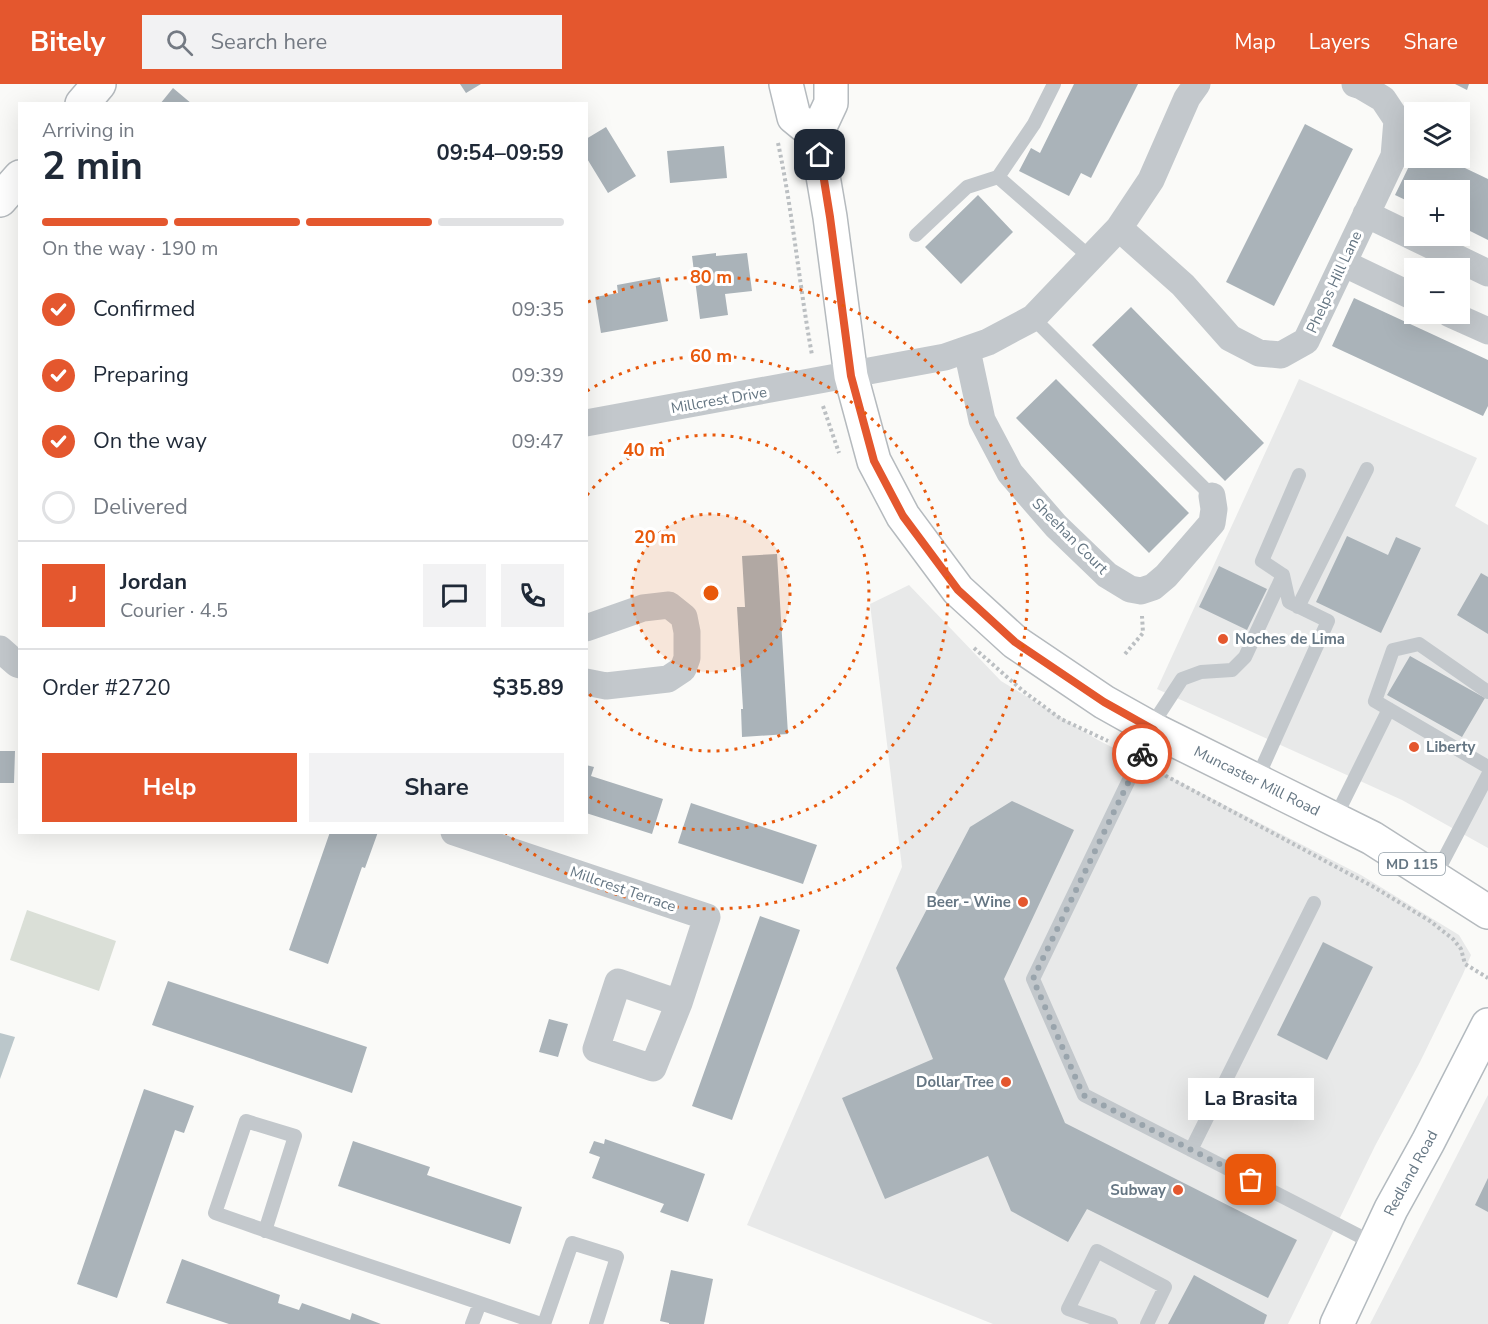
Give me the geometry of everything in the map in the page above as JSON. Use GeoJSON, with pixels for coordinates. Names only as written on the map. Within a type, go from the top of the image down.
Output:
{"type":"FeatureCollection","features":[{"type":"Feature","properties":{"kind":"main road"},"geometry":{"type":"LineString","coordinates":[[84,102],[99,84]]}},
{"type":"Feature","properties":{"kind":"main road"},"geometry":{"type":"LineString","coordinates":[[786,84],[794,117],[816,135],[831,103],[831,84]]}},
{"type":"Feature","properties":{"kind":"main road","name":"Muncaster Mill Road"},"geometry":{"type":"LineString","coordinates":[[816,135],[830,217],[851,376],[874,461],[903,516],[958,590],[1015,642],[1104,702],[1148,738],[1256,781],[1372,838],[1488,912]]}},
{"type":"Feature","properties":{"kind":"main road"},"geometry":{"type":"LineString","coordinates":[[0,200],[18,179]]}},
{"type":"Feature","properties":{"kind":"main road","name":"Redland Road"},"geometry":{"type":"LineString","coordinates":[[1337,1324],[1391,1209],[1488,1025]]}},
{"type":"Feature","properties":{"kind":"street"},"geometry":{"type":"LineString","coordinates":[[851,376],[945,357],[967,350],[988,342],[1033,318],[1119,228],[1151,180],[1187,98],[1197,84]]}},
{"type":"Feature","properties":{"kind":"street","name":"Phelps Hill Lane"},"geometry":{"type":"LineString","coordinates":[[1119,228],[1183,285],[1230,338],[1259,353],[1281,355],[1306,341],[1394,156],[1396,120],[1383,99],[1355,84]]}},
{"type":"Feature","properties":{"kind":"street"},"geometry":{"type":"LineString","coordinates":[[1366,214],[1488,273]]}},
{"type":"Feature","properties":{"kind":"street"},"geometry":{"type":"LineString","coordinates":[[1343,263],[1404,292]]}},
{"type":"Feature","properties":{"kind":"street"},"geometry":{"type":"LineString","coordinates":[[1470,323],[1488,332]]}},
{"type":"Feature","properties":{"kind":"street","name":"Sheehan Court"},"geometry":{"type":"LineString","coordinates":[[967,350],[982,420],[1010,473],[1056,526],[1107,575],[1130,589],[1141,591]]}},
{"type":"Feature","properties":{"kind":"street","name":"Millcrest Drive"},"geometry":{"type":"LineString","coordinates":[[588,423],[851,376]]}},
{"type":"Feature","properties":{"kind":"street"},"geometry":{"type":"LineString","coordinates":[[1141,591],[1153,587],[1166,576],[1212,523],[1214,509],[1212,496]]}},
{"type":"Feature","properties":{"kind":"street"},"geometry":{"type":"LineString","coordinates":[[588,627],[643,608],[669,605],[684,617],[687,632],[687,658],[683,669],[668,679],[606,686],[588,682]]}},
{"type":"Feature","properties":{"kind":"street"},"geometry":{"type":"LineString","coordinates":[[0,649],[18,664]]}},
{"type":"Feature","properties":{"kind":"street","name":"Millcrest Terrace"},"geometry":{"type":"LineString","coordinates":[[460,834],[707,917],[679,1003]]}},
{"type":"Feature","properties":{"kind":"lane"},"geometry":{"type":"LineString","coordinates":[[916,235],[967,187],[998,177],[1034,124],[1054,84]]}},
{"type":"Feature","properties":{"kind":"lane"},"geometry":{"type":"LineString","coordinates":[[998,177],[1091,258]]}},
{"type":"Feature","properties":{"kind":"lane"},"geometry":{"type":"LineString","coordinates":[[1033,318],[1212,496]]}},
{"type":"Feature","properties":{"kind":"lane"},"geometry":{"type":"LineString","coordinates":[[1298,607],[1367,469]]}},
{"type":"Feature","properties":{"kind":"lane"},"geometry":{"type":"LineString","coordinates":[[1256,781],[1328,621],[1289,602],[1283,575],[1262,561],[1299,476]]}},
{"type":"Feature","properties":{"kind":"lane"},"geometry":{"type":"LineString","coordinates":[[1283,575],[1245,657],[1233,670],[1201,672],[1182,679],[1148,738],[1033,979],[1083,1095],[1375,1244]]}},
{"type":"Feature","properties":{"kind":"lane"},"geometry":{"type":"LineString","coordinates":[[1488,692],[1419,644],[1394,650],[1375,701],[1488,767]]}},
{"type":"Feature","properties":{"kind":"lane"},"geometry":{"type":"LineString","coordinates":[[1334,820],[1389,709]]}},
{"type":"Feature","properties":{"kind":"lane"},"geometry":{"type":"LineString","coordinates":[[1434,878],[1488,775]]}},
{"type":"Feature","properties":{"kind":"lane"},"geometry":{"type":"LineString","coordinates":[[1191,1150],[1314,903]]}},
{"type":"Feature","properties":{"kind":"lane"},"geometry":{"type":"LineString","coordinates":[[265,1231],[295,1136],[246,1120],[215,1213],[265,1231],[543,1324],[572,1243],[617,1257],[596,1324]]}},
{"type":"Feature","properties":{"kind":"lane"},"geometry":{"type":"LineString","coordinates":[[1112,1324],[1068,1309],[1097,1251],[1165,1287],[1147,1324]]}},
{"type":"Feature","properties":{"kind":"lane"},"geometry":{"type":"LineString","coordinates":[[472,1324],[480,1303]]}},
{"type":"Feature","properties":{"kind":"path"},"geometry":{"type":"LineString","coordinates":[[776,133],[787,185],[805,317],[817,382],[826,418],[841,457]]}},
{"type":"Feature","properties":{"kind":"path"},"geometry":{"type":"LineString","coordinates":[[1125,654],[1143,633],[1141,591]]}},
{"type":"Feature","properties":{"kind":"path"},"geometry":{"type":"LineString","coordinates":[[971,645],[1023,691],[1061,719],[1148,738],[1166,776],[1372,886],[1430,921],[1453,939],[1461,949],[1464,964],[1488,978]]}},
{"type":"Feature","properties":{"kind":"shaded area"},"geometry":{"type":"Polygon","coordinates":[[[1299,379],[1477,458],[1455,506],[1488,525],[1488,848],[1402,800],[1157,689],[1299,379]]]}},
{"type":"Feature","properties":{"kind":"shaded area"},"geometry":{"type":"Polygon","coordinates":[[[909,585],[1001,681],[1098,740],[1361,875],[1459,935],[1471,955],[1420,1062],[1375,1146],[1288,1324],[993,1324],[747,1225],[902,867],[870,604],[909,585]]]}},
{"type":"Feature","properties":{"kind":"shaded area"},"geometry":{"type":"Polygon","coordinates":[[[27,910],[116,941],[99,991],[10,960],[27,910]]]}},
{"type":"Feature","properties":{"kind":"shaded area"},"geometry":{"type":"Polygon","coordinates":[[[0,1033],[15,1037],[0,1079],[0,1033]]]}},
{"type":"Feature","properties":{"kind":"shaded area"},"geometry":{"type":"Polygon","coordinates":[[[1488,1095],[1488,1324],[1370,1324],[1488,1095]]]}},
{"type":"Feature","properties":{"kind":"building"},"geometry":{"type":"Polygon","coordinates":[[[460,84],[481,84],[466,93],[460,84]]]}},
{"type":"Feature","properties":{"kind":"building"},"geometry":{"type":"Polygon","coordinates":[[[1074,84],[1138,84],[1091,178],[1081,173],[1069,196],[1019,171],[1031,148],[1040,153],[1074,84]]]}},
{"type":"Feature","properties":{"kind":"building"},"geometry":{"type":"Polygon","coordinates":[[[1455,84],[1469,84],[1467,90],[1455,84]]]}},
{"type":"Feature","properties":{"kind":"building"},"geometry":{"type":"Polygon","coordinates":[[[173,88],[190,102],[162,102],[173,88]]]}},
{"type":"Feature","properties":{"kind":"building"},"geometry":{"type":"Polygon","coordinates":[[[1305,124],[1353,149],[1274,306],[1226,282],[1305,124]]]}},
{"type":"Feature","properties":{"kind":"building"},"geometry":{"type":"Polygon","coordinates":[[[606,127],[636,176],[608,193],[588,160],[588,138],[606,127]]]}},
{"type":"Feature","properties":{"kind":"building"},"geometry":{"type":"Polygon","coordinates":[[[724,146],[727,178],[670,183],[667,151],[724,146]]]}},
{"type":"Feature","properties":{"kind":"building"},"geometry":{"type":"Polygon","coordinates":[[[1408,168],[1465,168],[1488,179],[1488,240],[1470,231],[1470,180],[1404,180],[1404,199],[1395,195],[1408,168]]]}},
{"type":"Feature","properties":{"kind":"building"},"geometry":{"type":"Polygon","coordinates":[[[978,195],[1013,232],[961,284],[925,247],[978,195]]]}},
{"type":"Feature","properties":{"kind":"building"},"geometry":{"type":"Polygon","coordinates":[[[716,253],[716,256],[747,253],[752,291],[725,294],[728,315],[700,319],[692,256],[716,253]]]}},
{"type":"Feature","properties":{"kind":"building"},"geometry":{"type":"Polygon","coordinates":[[[660,277],[668,321],[601,333],[595,297],[618,293],[617,285],[660,277]]]}},
{"type":"Feature","properties":{"kind":"building"},"geometry":{"type":"Polygon","coordinates":[[[1354,298],[1404,321],[1404,324],[1410,324],[1488,360],[1488,406],[1483,416],[1332,346],[1354,298]]]}},
{"type":"Feature","properties":{"kind":"building"},"geometry":{"type":"Polygon","coordinates":[[[1131,307],[1264,443],[1225,481],[1092,345],[1131,307]]]}},
{"type":"Feature","properties":{"kind":"building"},"geometry":{"type":"Polygon","coordinates":[[[1056,379],[1189,513],[1149,553],[1016,418],[1056,379]]]}},
{"type":"Feature","properties":{"kind":"building"},"geometry":{"type":"Polygon","coordinates":[[[1347,536],[1388,555],[1396,537],[1421,548],[1381,633],[1316,602],[1347,536]]]}},
{"type":"Feature","properties":{"kind":"building"},"geometry":{"type":"Polygon","coordinates":[[[777,554],[788,734],[742,737],[741,709],[743,709],[737,607],[745,607],[742,556],[777,554]]]}},
{"type":"Feature","properties":{"kind":"building"},"geometry":{"type":"Polygon","coordinates":[[[1219,566],[1267,589],[1247,630],[1199,607],[1219,566]]]}},
{"type":"Feature","properties":{"kind":"building"},"geometry":{"type":"Polygon","coordinates":[[[1481,573],[1488,577],[1488,634],[1457,615],[1481,573]]]}},
{"type":"Feature","properties":{"kind":"building"},"geometry":{"type":"Polygon","coordinates":[[[1410,656],[1485,698],[1462,737],[1387,695],[1410,656]]]}},
{"type":"Feature","properties":{"kind":"building"},"geometry":{"type":"Polygon","coordinates":[[[0,751],[15,751],[14,783],[0,783],[0,751]]]}},
{"type":"Feature","properties":{"kind":"building"},"geometry":{"type":"Polygon","coordinates":[[[588,766],[594,767],[591,776],[663,799],[652,834],[588,814],[588,766]]]}},
{"type":"Feature","properties":{"kind":"building"},"geometry":{"type":"Polygon","coordinates":[[[1012,801],[1074,830],[1004,979],[1065,1123],[1297,1240],[1268,1298],[1087,1209],[1068,1242],[1011,1211],[988,1156],[885,1199],[842,1098],[933,1059],[896,968],[970,827],[1012,801]]]}},
{"type":"Feature","properties":{"kind":"building"},"geometry":{"type":"Polygon","coordinates":[[[691,803],[817,845],[803,884],[678,843],[691,803]]]}},
{"type":"Feature","properties":{"kind":"building"},"geometry":{"type":"Polygon","coordinates":[[[329,834],[377,834],[365,868],[362,867],[328,964],[289,950],[329,834]]]}},
{"type":"Feature","properties":{"kind":"building"},"geometry":{"type":"Polygon","coordinates":[[[760,916],[800,930],[732,1120],[692,1106],[760,916]]]}},
{"type":"Feature","properties":{"kind":"building"},"geometry":{"type":"Polygon","coordinates":[[[1323,942],[1373,967],[1327,1060],[1277,1035],[1323,942]]]}},
{"type":"Feature","properties":{"kind":"building"},"geometry":{"type":"Polygon","coordinates":[[[168,981],[367,1047],[352,1093],[152,1025],[168,981]]]}},
{"type":"Feature","properties":{"kind":"building"},"geometry":{"type":"Polygon","coordinates":[[[549,1019],[568,1024],[558,1057],[539,1052],[549,1019]]]}},
{"type":"Feature","properties":{"kind":"building"},"geometry":{"type":"Polygon","coordinates":[[[144,1089],[194,1106],[184,1133],[175,1130],[117,1298],[77,1284],[144,1089]]]}},
{"type":"Feature","properties":{"kind":"building"},"geometry":{"type":"Polygon","coordinates":[[[605,1139],[705,1174],[688,1222],[660,1212],[664,1204],[592,1178],[600,1157],[589,1153],[594,1141],[604,1144],[605,1139]]]}},
{"type":"Feature","properties":{"kind":"building"},"geometry":{"type":"Polygon","coordinates":[[[353,1141],[430,1167],[427,1175],[522,1207],[510,1244],[338,1186],[353,1141]]]}},
{"type":"Feature","properties":{"kind":"building"},"geometry":{"type":"Polygon","coordinates":[[[1488,1178],[1488,1212],[1475,1205],[1488,1178]]]}},
{"type":"Feature","properties":{"kind":"building"},"geometry":{"type":"Polygon","coordinates":[[[182,1259],[280,1295],[278,1303],[299,1310],[302,1303],[350,1320],[352,1313],[381,1324],[229,1324],[166,1303],[182,1259]]]}},
{"type":"Feature","properties":{"kind":"building"},"geometry":{"type":"Polygon","coordinates":[[[671,1270],[713,1279],[704,1324],[669,1324],[660,1321],[671,1270]]]}},
{"type":"Feature","properties":{"kind":"building"},"geometry":{"type":"Polygon","coordinates":[[[1194,1275],[1267,1315],[1264,1324],[1168,1324],[1194,1275]]]}},
{"type":"Feature","properties":{"kind":"way so far"},"geometry":{"type":"LineString","coordinates":[[1142,754],[1033,979],[1083,1095],[1251,1180]]}},
{"type":"Feature","properties":{"kind":"place","name":"Noches de Lima"},"geometry":{"type":"Point","coordinates":[1223,639]}},
{"type":"Feature","properties":{"kind":"place","name":"Liberty"},"geometry":{"type":"Point","coordinates":[1414,747]}},
{"type":"Feature","properties":{"kind":"place","name":"Beer - Wine"},"geometry":{"type":"Point","coordinates":[1023,902]}},
{"type":"Feature","properties":{"kind":"place","name":"Dollar Tree"},"geometry":{"type":"Point","coordinates":[1006,1082]}},
{"type":"Feature","properties":{"kind":"place","name":"La Brasita"},"geometry":{"type":"Point","coordinates":[1251,1180]}},
{"type":"Feature","properties":{"kind":"place","name":"Subway"},"geometry":{"type":"Point","coordinates":[1178,1190]}},
{"type":"Feature","properties":{"kind":"route"},"geometry":{"type":"LineString","coordinates":[[820,155],[851,376],[874,461],[903,516],[958,590],[1015,642],[1104,702],[1154,730],[1142,754]]}}]}
